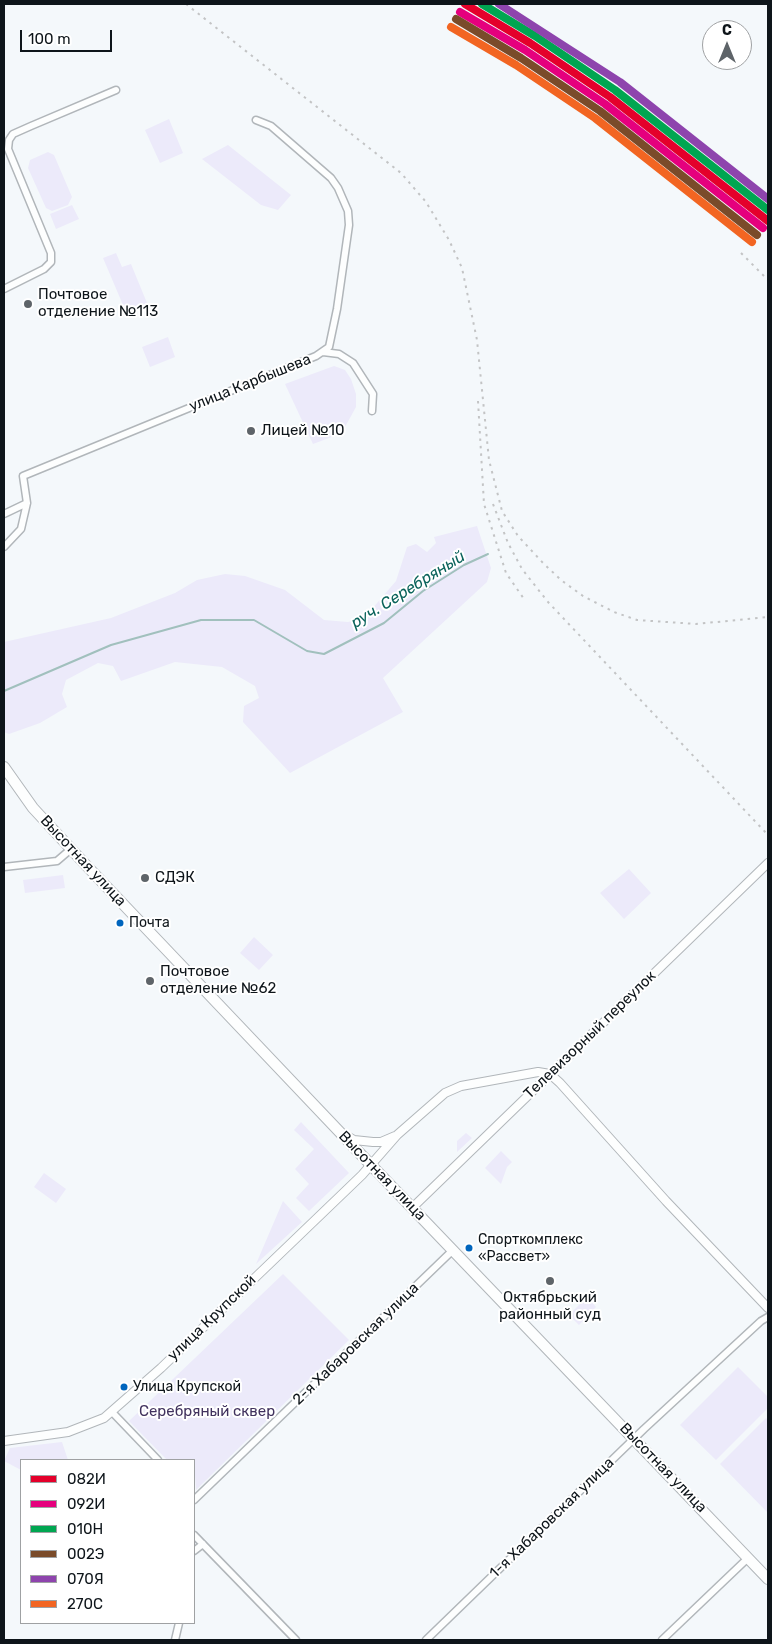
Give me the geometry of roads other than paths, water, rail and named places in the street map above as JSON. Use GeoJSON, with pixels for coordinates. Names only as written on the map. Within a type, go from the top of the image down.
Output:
{"type":"FeatureCollection","features":[{"type":"Feature","properties":{"kind":"main road","name":"Высотная улица"},"geometry":{"type":"LineString","coordinates":[[4,767],[33,808],[371,1165],[768,1579]]}},
{"type":"Feature","properties":{"kind":"street"},"geometry":{"type":"LineString","coordinates":[[4,289],[44,269],[51,262],[51,253],[8,149],[9,140],[13,134],[116,90]]}},
{"type":"Feature","properties":{"kind":"street","name":"улица Карбышева"},"geometry":{"type":"LineString","coordinates":[[27,503],[23,476],[323,352],[329,347],[333,336],[348,225],[348,211],[338,188],[330,178],[271,126],[256,120]]}},
{"type":"Feature","properties":{"kind":"street"},"geometry":{"type":"LineString","coordinates":[[323,352],[339,354],[351,360],[373,394],[372,411]]}},
{"type":"Feature","properties":{"kind":"street"},"geometry":{"type":"LineString","coordinates":[[4,514],[27,503]]}},
{"type":"Feature","properties":{"kind":"street"},"geometry":{"type":"LineString","coordinates":[[4,547],[21,529],[27,503]]}},
{"type":"Feature","properties":{"kind":"street"},"geometry":{"type":"LineString","coordinates":[[4,867],[57,861],[71,848]]}},
{"type":"Feature","properties":{"kind":"street","name":"Телевизорный переулок"},"geometry":{"type":"LineString","coordinates":[[412,1208],[768,863]]}},
{"type":"Feature","properties":{"kind":"street","name":"улица Крупской"},"geometry":{"type":"LineString","coordinates":[[4,1441],[68,1432],[84,1427],[112,1412],[371,1165],[397,1135],[445,1093],[483,1082],[538,1072],[550,1074]]}},
{"type":"Feature","properties":{"kind":"street"},"geometry":{"type":"LineString","coordinates":[[550,1074],[768,1308]]}},
{"type":"Feature","properties":{"kind":"street"},"geometry":{"type":"LineString","coordinates":[[340,1132],[362,1142],[382,1142],[397,1135]]}},
{"type":"Feature","properties":{"kind":"street","name":"2-я Хабаровская улица"},"geometry":{"type":"LineString","coordinates":[[195,1499],[453,1250]]}},
{"type":"Feature","properties":{"kind":"street","name":"1-я Хабаровская улица"},"geometry":{"type":"LineString","coordinates":[[426,1640],[634,1438],[761,1321],[768,1317]]}},
{"type":"Feature","properties":{"kind":"street"},"geometry":{"type":"LineString","coordinates":[[112,1412],[157,1459]]}},
{"type":"Feature","properties":{"kind":"street"},"geometry":{"type":"LineString","coordinates":[[195,1536],[296,1640]]}},
{"type":"Feature","properties":{"kind":"street"},"geometry":{"type":"LineString","coordinates":[[195,1550],[203,1544]]}},
{"type":"Feature","properties":{"kind":"street"},"geometry":{"type":"LineString","coordinates":[[662,1640],[748,1558]]}},
{"type":"Feature","properties":{"kind":"street"},"geometry":{"type":"LineString","coordinates":[[175,1640],[179,1624]]}},
{"type":"Feature","properties":{"kind":"waterway","name":"руч. Серебряный"},"geometry":{"type":"LineString","coordinates":[[4,691],[111,645],[201,620],[254,620],[307,651],[324,654],[384,623],[423,591],[464,565],[488,554]]}},
{"type":"Feature","properties":{"kind":"railway"},"geometry":{"type":"LineString","coordinates":[[186,4],[401,173],[426,202],[449,240],[462,268],[477,340],[489,460],[502,511],[518,536],[543,563],[561,580],[583,596],[614,612],[637,620],[696,624],[768,617]]}},
{"type":"Feature","properties":{"kind":"railway"},"geometry":{"type":"LineString","coordinates":[[741,253],[768,280]]}},
{"type":"Feature","properties":{"kind":"railway"},"geometry":{"type":"LineString","coordinates":[[478,401],[484,504],[506,573],[524,599]]}},
{"type":"Feature","properties":{"kind":"railway"},"geometry":{"type":"LineString","coordinates":[[493,504],[508,543],[522,569],[548,602],[768,835]]}},
{"type":"Feature","properties":{"kind":"place","name":"Почтовое отделение №113"},"geometry":{"type":"Point","coordinates":[28,304]}},
{"type":"Feature","properties":{"kind":"place","name":"Лицей №10"},"geometry":{"type":"Point","coordinates":[251,431]}},
{"type":"Feature","properties":{"kind":"place","name":"СДЭК"},"geometry":{"type":"Point","coordinates":[145,878]}},
{"type":"Feature","properties":{"kind":"place","name":"Почта"},"geometry":{"type":"Point","coordinates":[120,923]}},
{"type":"Feature","properties":{"kind":"place","name":"Почтовое отделение №62"},"geometry":{"type":"Point","coordinates":[150,981]}},
{"type":"Feature","properties":{"kind":"place","name":"Спорткомплекс «Рассвет»"},"geometry":{"type":"Point","coordinates":[469,1248]}},
{"type":"Feature","properties":{"kind":"place","name":"Октябрьский районный суд"},"geometry":{"type":"Point","coordinates":[550,1281]}},
{"type":"Feature","properties":{"kind":"place","name":"Улица Крупской"},"geometry":{"type":"Point","coordinates":[124,1387]}},
{"type":"Feature","properties":{"kind":"park label","name":"Серебряный сквер"},"geometry":{"type":"Point","coordinates":[207,1412]}}]}
